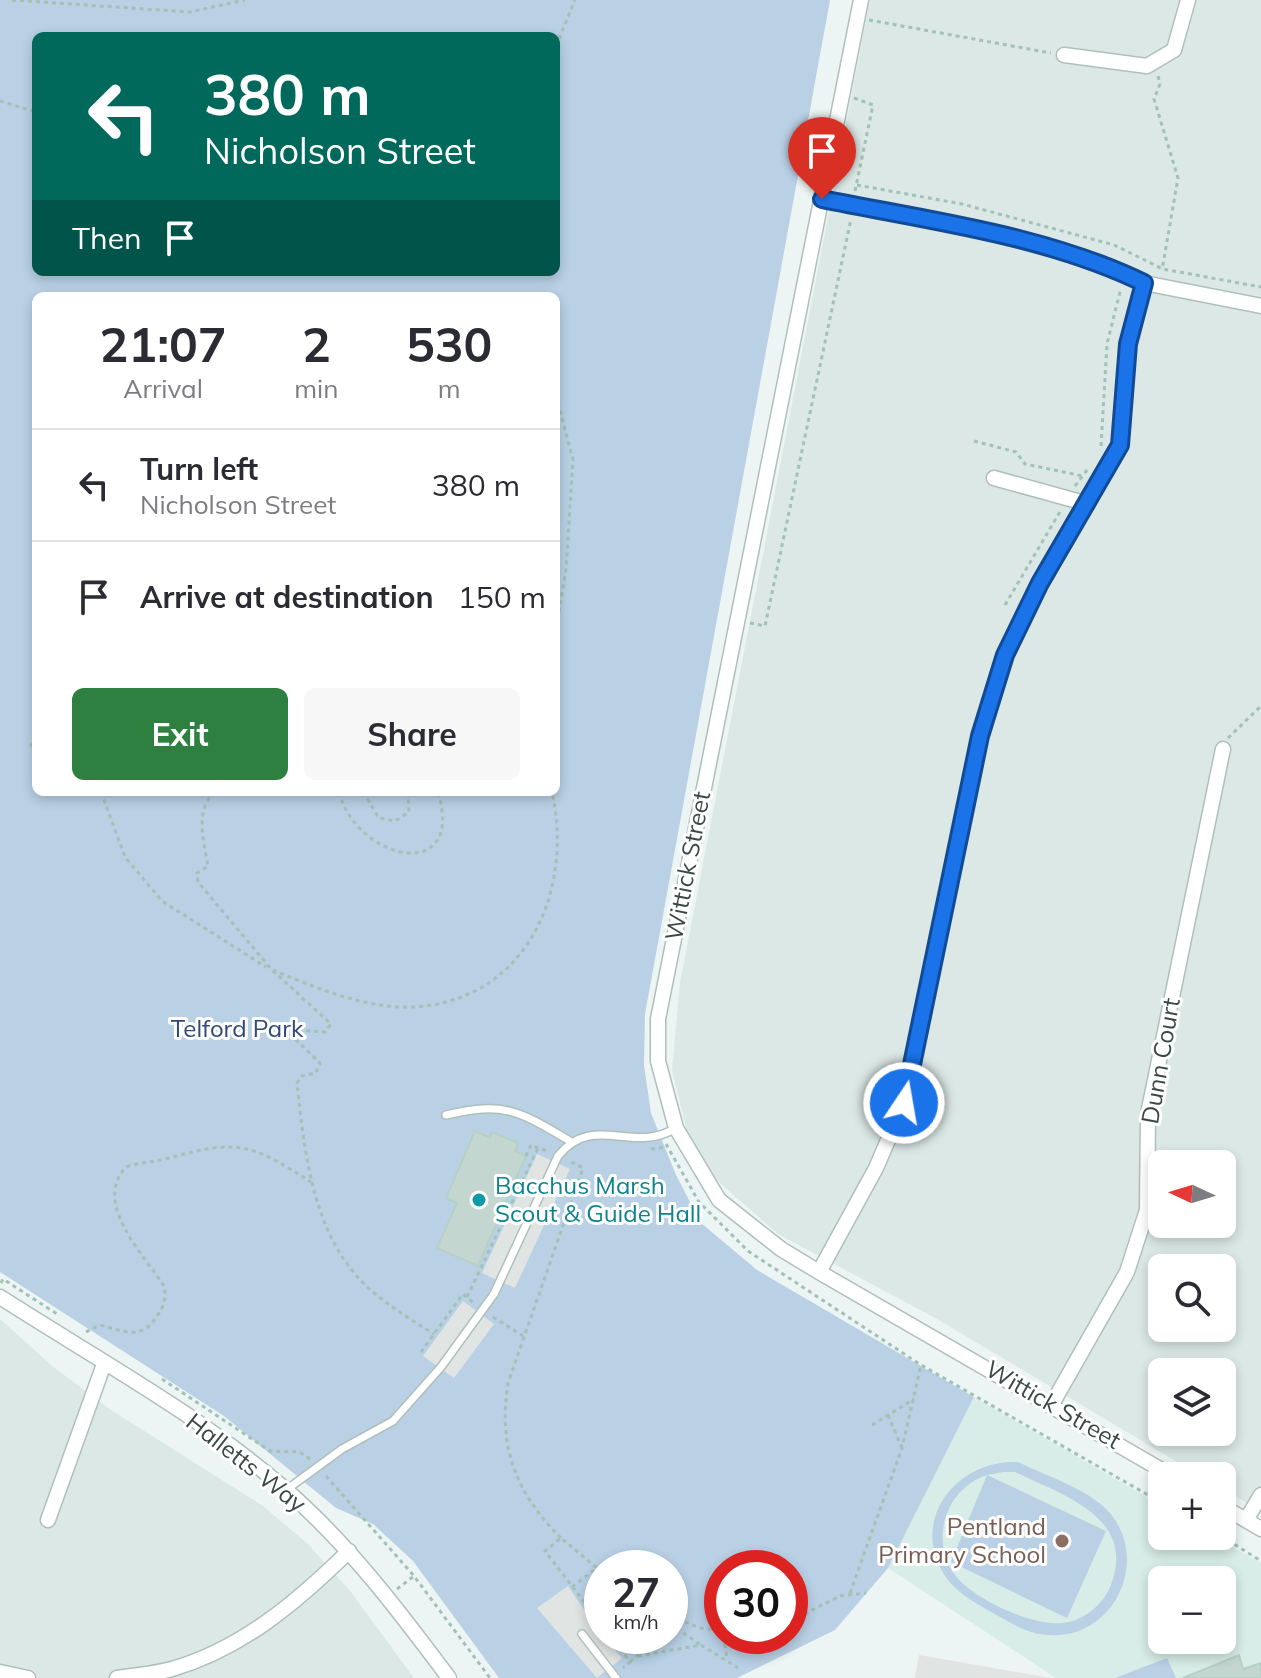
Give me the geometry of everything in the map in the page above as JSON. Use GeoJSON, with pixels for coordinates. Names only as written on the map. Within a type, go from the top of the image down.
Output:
{"type":"FeatureCollection","features":[{"type":"Feature","properties":{"kind":"street","name":"Wittick Street"},"geometry":{"type":"LineString","coordinates":[[861,0],[658,1019],[658,1061],[676,1128],[719,1200],[781,1249],[1149,1462]]}},
{"type":"Feature","properties":{"kind":"street"},"geometry":{"type":"LineString","coordinates":[[1064,55],[1147,66],[1174,50],[1188,0]]}},
{"type":"Feature","properties":{"kind":"street"},"geometry":{"type":"LineString","coordinates":[[822,199],[986,232],[1099,262],[1144,283],[1261,306]]}},
{"type":"Feature","properties":{"kind":"street"},"geometry":{"type":"LineString","coordinates":[[819,1272],[876,1168],[904,1103],[980,736],[1005,655],[1040,583],[1120,445],[1128,344],[1144,283]]}},
{"type":"Feature","properties":{"kind":"street"},"geometry":{"type":"LineString","coordinates":[[994,478],[1088,504]]}},
{"type":"Feature","properties":{"kind":"street","name":"Dunn Court"},"geometry":{"type":"LineString","coordinates":[[1052,1404],[1127,1272],[1147,1210],[1148,1114],[1223,749]]}},
{"type":"Feature","properties":{"kind":"street","name":"Halletts Way"},"geometry":{"type":"LineString","coordinates":[[0,1297],[216,1435],[286,1490],[349,1551],[389,1596],[449,1678]]}},
{"type":"Feature","properties":{"kind":"street"},"geometry":{"type":"LineString","coordinates":[[48,1520],[104,1364]]}},
{"type":"Feature","properties":{"kind":"street"},"geometry":{"type":"LineString","coordinates":[[1246,1520],[1261,1495]]}},
{"type":"Feature","properties":{"kind":"street"},"geometry":{"type":"LineString","coordinates":[[1236,1514],[1261,1529]]}},
{"type":"Feature","properties":{"kind":"street"},"geometry":{"type":"LineString","coordinates":[[117,1678],[171,1674],[215,1654],[294,1605],[349,1551]]}},
{"type":"Feature","properties":{"kind":"street"},"geometry":{"type":"LineString","coordinates":[[0,1672],[28,1678]]}},
{"type":"Feature","properties":{"kind":"lane"},"geometry":{"type":"LineString","coordinates":[[446,1115],[483,1106],[502,1108],[570,1141]]}},
{"type":"Feature","properties":{"kind":"lane"},"geometry":{"type":"LineString","coordinates":[[286,1490],[342,1449],[393,1421],[441,1367],[494,1294],[558,1156],[570,1141],[593,1135],[652,1139],[676,1128]]}},
{"type":"Feature","properties":{"kind":"lane"},"geometry":{"type":"LineString","coordinates":[[582,1634],[616,1677]]}},
{"type":"Feature","properties":{"kind":"path"},"geometry":{"type":"LineString","coordinates":[[12,0],[190,12],[245,0]]}},
{"type":"Feature","properties":{"kind":"path"},"geometry":{"type":"LineString","coordinates":[[560,36],[575,0]]}},
{"type":"Feature","properties":{"kind":"path"},"geometry":{"type":"LineString","coordinates":[[858,18],[1064,55]]}},
{"type":"Feature","properties":{"kind":"path"},"geometry":{"type":"LineString","coordinates":[[1154,62],[1160,84],[1154,99],[1178,178],[1160,286]]}},
{"type":"Feature","properties":{"kind":"path"},"geometry":{"type":"LineString","coordinates":[[737,620],[765,626],[853,205],[873,105],[843,94]]}},
{"type":"Feature","properties":{"kind":"path"},"geometry":{"type":"LineString","coordinates":[[0,101],[32,111]]}},
{"type":"Feature","properties":{"kind":"path"},"geometry":{"type":"LineString","coordinates":[[857,185],[962,204],[1114,245],[1163,269],[1261,287]]}},
{"type":"Feature","properties":{"kind":"path"},"geometry":{"type":"LineString","coordinates":[[1101,449],[1107,344],[1130,253]]}},
{"type":"Feature","properties":{"kind":"path"},"geometry":{"type":"LineString","coordinates":[[560,410],[573,460],[566,570],[560,605]]}},
{"type":"Feature","properties":{"kind":"path"},"geometry":{"type":"LineString","coordinates":[[974,441],[1016,452],[1025,464],[1083,476]]}},
{"type":"Feature","properties":{"kind":"path"},"geometry":{"type":"LineString","coordinates":[[1005,605],[1067,498],[1089,467]]}},
{"type":"Feature","properties":{"kind":"path"},"geometry":{"type":"LineString","coordinates":[[1223,749],[1232,732],[1261,706]]}},
{"type":"Feature","properties":{"kind":"path"},"geometry":{"type":"LineString","coordinates":[[102,796],[125,857],[162,901],[231,948],[271,969],[310,985],[395,1006],[436,1004],[484,985],[523,952],[547,908],[559,858],[560,833],[553,796]]}},
{"type":"Feature","properties":{"kind":"path"},"geometry":{"type":"LineString","coordinates":[[210,796],[202,821],[208,866],[197,873],[198,882],[271,969],[328,1020],[331,1028],[325,1032],[285,1029],[320,1063],[316,1073],[302,1076],[297,1083],[311,1182],[325,1227],[353,1271],[371,1291],[434,1334]]}},
{"type":"Feature","properties":{"kind":"path"},"geometry":{"type":"LineString","coordinates":[[341,796],[352,822],[372,840],[400,854],[417,855],[427,852],[439,834],[443,819],[439,796]]}},
{"type":"Feature","properties":{"kind":"path"},"geometry":{"type":"LineString","coordinates":[[365,796],[379,818],[395,821],[409,812],[408,796]]}},
{"type":"Feature","properties":{"kind":"path"},"geometry":{"type":"LineString","coordinates":[[86,1332],[100,1325],[119,1331],[141,1332],[150,1328],[164,1305],[164,1286],[144,1262],[117,1210],[114,1187],[126,1167],[227,1145],[266,1156],[311,1182]]}},
{"type":"Feature","properties":{"kind":"path"},"geometry":{"type":"LineString","coordinates":[[526,1156],[531,1145],[583,1168],[508,1383],[503,1415],[513,1473],[561,1538],[584,1557]]}},
{"type":"Feature","properties":{"kind":"path"},"geometry":{"type":"LineString","coordinates":[[467,1297],[538,1148]]}},
{"type":"Feature","properties":{"kind":"path"},"geometry":{"type":"LineString","coordinates":[[850,1593],[902,1448],[921,1365]]}},
{"type":"Feature","properties":{"kind":"path"},"geometry":{"type":"LineString","coordinates":[[872,1425],[914,1399]]}},
{"type":"Feature","properties":{"kind":"path"},"geometry":{"type":"LineString","coordinates":[[888,1415],[902,1448]]}},
{"type":"Feature","properties":{"kind":"path"},"geometry":{"type":"LineString","coordinates":[[561,1538],[545,1551],[584,1602]]}},
{"type":"Feature","properties":{"kind":"path"},"geometry":{"type":"LineString","coordinates":[[1236,1545],[1261,1561]]}},
{"type":"Feature","properties":{"kind":"path"},"geometry":{"type":"LineString","coordinates":[[389,1596],[414,1576],[490,1678]]}},
{"type":"Feature","properties":{"kind":"path"},"geometry":{"type":"LineString","coordinates":[[572,1587],[584,1578]]}},
{"type":"Feature","properties":{"kind":"path"},"geometry":{"type":"LineString","coordinates":[[808,1613],[850,1593],[866,1593]]}},
{"type":"Feature","properties":{"kind":"path"},"geometry":{"type":"LineString","coordinates":[[688,1636],[738,1668]]}},
{"type":"Feature","properties":{"kind":"path"},"geometry":{"type":"LineString","coordinates":[[616,1677],[638,1656],[701,1645]]}},
{"type":"Feature","properties":{"kind":"path"},"geometry":{"type":"LineString","coordinates":[[624,1654],[630,1662]]}},
{"type":"Feature","properties":{"kind":"path"},"geometry":{"type":"LineString","coordinates":[[726,1654],[727,1660]]}},
{"type":"Feature","properties":{"kind":"shaded area"},"geometry":{"type":"Polygon","coordinates":[[[870,0],[1261,0],[1261,1512],[1236,1497],[1236,1462],[1177,1462],[1151,1446],[1236,1446],[1236,1358],[1148,1358],[1148,1444],[937,1319],[778,1234],[719,1182],[689,1140],[672,1070],[680,983],[870,0]]]}},
{"type":"Feature","properties":{"kind":"shaded area"},"geometry":{"type":"Polygon","coordinates":[[[537,1154],[570,1169],[515,1288],[482,1273],[537,1154]]]}},
{"type":"Feature","properties":{"kind":"shaded area"},"geometry":{"type":"Polygon","coordinates":[[[463,1301],[494,1324],[454,1378],[423,1356],[463,1301]]]}},
{"type":"Feature","properties":{"kind":"shaded area"},"geometry":{"type":"Polygon","coordinates":[[[0,1319],[52,1366],[111,1410],[263,1506],[308,1544],[351,1592],[414,1678],[0,1678],[0,1319]]]}},
{"type":"Feature","properties":{"kind":"shaded area","name":"Pentland Primary School"},"geometry":{"type":"Polygon","coordinates":[[[974,1397],[1148,1498],[1148,1550],[1236,1549],[1261,1563],[1261,1678],[1056,1678],[888,1568],[974,1397]]]}},
{"type":"Feature","properties":{"kind":"shaded area"},"geometry":{"type":"Polygon","coordinates":[[[568,1586],[584,1610],[584,1654],[618,1654],[622,1658],[597,1678],[537,1608],[568,1586]]]}},
{"type":"Feature","properties":{"kind":"shaded area"},"geometry":{"type":"Polygon","coordinates":[[[919,1655],[1051,1678],[915,1678],[919,1655]]]}},
{"type":"Feature","properties":{"kind":"green space","name":"Telford Park"},"geometry":{"type":"Polygon","coordinates":[[[0,0],[830,0],[645,1014],[644,1065],[651,1113],[676,1175],[701,1223],[757,1270],[974,1397],[888,1568],[835,1630],[808,1643],[808,1550],[704,1550],[704,1654],[786,1654],[737,1678],[499,1678],[413,1561],[373,1524],[336,1508],[224,1416],[0,1272],[0,0]]]}},
{"type":"Feature","properties":{"kind":"green space"},"geometry":{"type":"Polygon","coordinates":[[[1018,1462],[1077,1489],[1108,1511],[1121,1530],[1126,1551],[1126,1573],[1108,1611],[1092,1624],[1072,1633],[1049,1635],[1026,1630],[965,1596],[942,1571],[934,1550],[933,1530],[937,1511],[960,1480],[977,1470],[1018,1462]],[[1003,1472],[973,1482],[952,1503],[943,1531],[943,1546],[955,1575],[964,1585],[992,1603],[1041,1622],[1069,1622],[1090,1612],[1101,1602],[1112,1582],[1116,1559],[1113,1540],[1089,1510],[1072,1499],[1015,1472],[1003,1472]]]}},
{"type":"Feature","properties":{"kind":"green space"},"geometry":{"type":"Polygon","coordinates":[[[987,1475],[1106,1531],[1067,1618],[951,1562],[987,1475]]]}},
{"type":"Feature","properties":{"kind":"green space"},"geometry":{"type":"Polygon","coordinates":[[[1167,1658],[1176,1678],[1115,1678],[1167,1658]]]}},
{"type":"Feature","properties":{"kind":"building","name":"Bacchus Marsh Scout & Guide Hall"},"geometry":{"type":"Polygon","coordinates":[[[475,1131],[490,1138],[492,1132],[518,1143],[515,1151],[526,1156],[478,1266],[437,1248],[457,1203],[446,1198],[475,1131]]]}},
{"type":"Feature","properties":{"kind":"building"},"geometry":{"type":"Polygon","coordinates":[[[1239,1655],[1243,1669],[1261,1663],[1261,1678],[1183,1678],[1239,1655]]]}},
{"type":"Feature","properties":{"kind":"place","name":"Bacchus Marsh Scout & Guide Hall"},"geometry":{"type":"Point","coordinates":[479,1200]}},
{"type":"Feature","properties":{"kind":"place","name":"Pentland Primary School"},"geometry":{"type":"Point","coordinates":[1062,1541]}},
{"type":"Feature","properties":{"kind":"route"},"geometry":{"type":"LineString","coordinates":[[822,199],[986,232],[1099,262],[1144,283],[1128,344],[1120,445],[1040,583],[1005,655],[980,736],[904,1103]]}}]}
